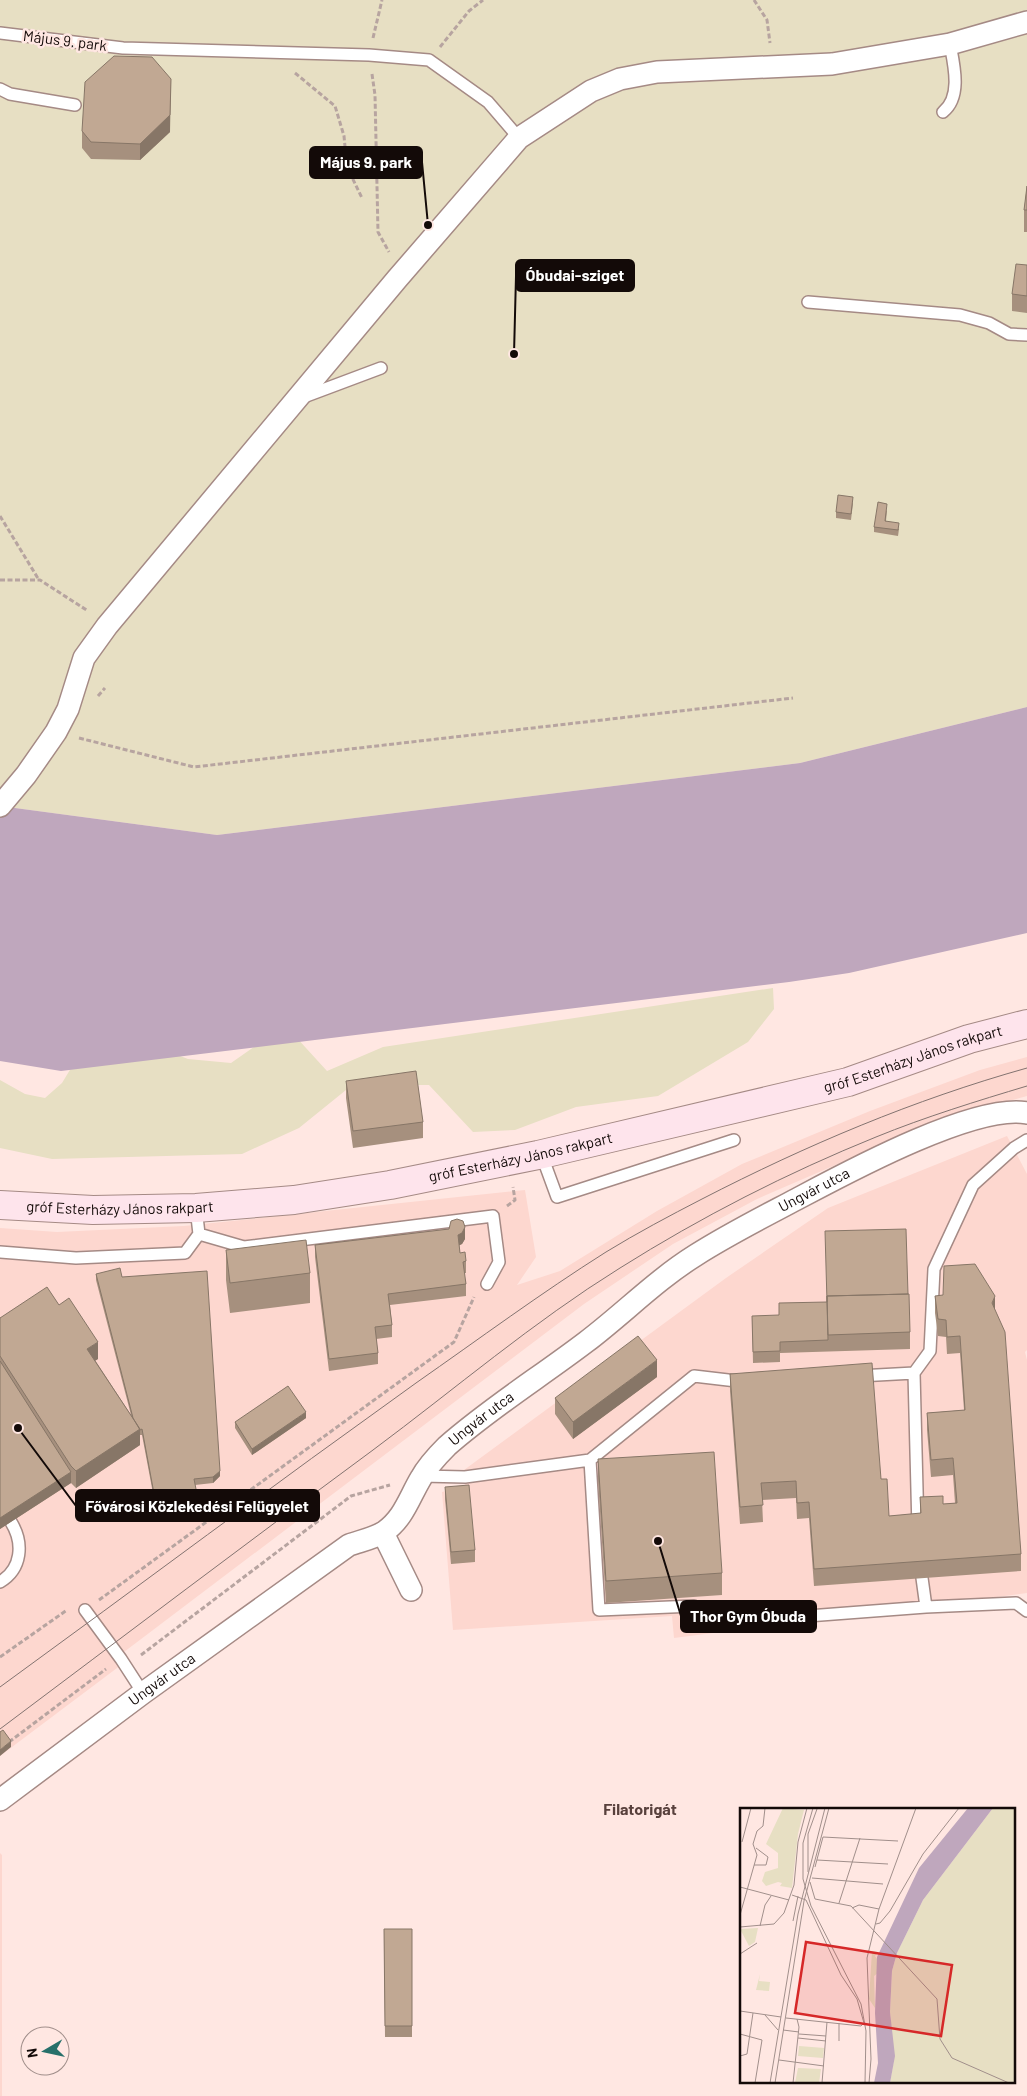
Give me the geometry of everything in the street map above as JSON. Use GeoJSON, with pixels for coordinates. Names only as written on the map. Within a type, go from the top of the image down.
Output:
{"type":"FeatureCollection","features":[{"type":"Feature","properties":{"kind":"main road","name":"gróf Esterházy János rakpart"},"geometry":{"type":"LineString","coordinates":[[0,1205],[93,1210],[197,1221],[538,1155],[848,1082],[969,1040],[1027,1024]]}},
{"type":"Feature","properties":{"kind":"street"},"geometry":{"type":"LineString","coordinates":[[0,806],[26,775],[56,732],[68,709],[84,658],[107,626],[295,400],[519,138],[591,91],[620,79],[657,72],[832,64],[950,44],[1027,22]]}},
{"type":"Feature","properties":{"kind":"street","name":"Ungvár utca"},"geometry":{"type":"LineString","coordinates":[[0,1800],[143,1693],[349,1545],[383,1533],[402,1517],[422,1476],[446,1447],[500,1404],[588,1341],[650,1288],[695,1255],[744,1227],[871,1162],[945,1129],[985,1116],[1022,1112]]}},
{"type":"Feature","properties":{"kind":"street"},"geometry":{"type":"LineString","coordinates":[[383,1533],[411,1590]]}},
{"type":"Feature","properties":{"kind":"lane","name":"Május 9. park"},"geometry":{"type":"LineString","coordinates":[[0,33],[123,48],[278,54],[369,55],[429,60]]}},
{"type":"Feature","properties":{"kind":"lane"},"geometry":{"type":"LineString","coordinates":[[943,112],[953,100],[955,71],[950,44]]}},
{"type":"Feature","properties":{"kind":"lane"},"geometry":{"type":"LineString","coordinates":[[429,60],[488,102],[519,138]]}},
{"type":"Feature","properties":{"kind":"lane"},"geometry":{"type":"LineString","coordinates":[[0,89],[10,94],[75,105]]}},
{"type":"Feature","properties":{"kind":"lane"},"geometry":{"type":"LineString","coordinates":[[808,302],[960,315],[989,323],[1009,334],[1027,335]]}},
{"type":"Feature","properties":{"kind":"lane"},"geometry":{"type":"LineString","coordinates":[[295,400],[381,368]]}},
{"type":"Feature","properties":{"kind":"lane"},"geometry":{"type":"LineString","coordinates":[[538,1155],[546,1167],[557,1197],[734,1140]]}},
{"type":"Feature","properties":{"kind":"lane"},"geometry":{"type":"LineString","coordinates":[[918,1531],[914,1373],[930,1351],[934,1269],[973,1186],[1014,1148],[1027,1140]]}},
{"type":"Feature","properties":{"kind":"lane"},"geometry":{"type":"LineString","coordinates":[[0,1252],[76,1258],[185,1253],[197,1221],[244,1247],[493,1216],[499,1262],[487,1284]]}},
{"type":"Feature","properties":{"kind":"lane"},"geometry":{"type":"LineString","coordinates":[[844,1377],[914,1373]]}},
{"type":"Feature","properties":{"kind":"lane"},"geometry":{"type":"LineString","coordinates":[[422,1476],[465,1477],[590,1460],[694,1376],[754,1382]]}},
{"type":"Feature","properties":{"kind":"lane"},"geometry":{"type":"LineString","coordinates":[[590,1460],[599,1610],[694,1606],[715,1623],[926,1607],[1016,1603],[1027,1611]]}},
{"type":"Feature","properties":{"kind":"lane"},"geometry":{"type":"LineString","coordinates":[[0,1582],[10,1576],[20,1556],[14,1528],[10,1522]]}},
{"type":"Feature","properties":{"kind":"lane"},"geometry":{"type":"LineString","coordinates":[[922,1578],[926,1607]]}},
{"type":"Feature","properties":{"kind":"lane"},"geometry":{"type":"LineString","coordinates":[[85,1610],[143,1693]]}},
{"type":"Feature","properties":{"kind":"path"},"geometry":{"type":"LineString","coordinates":[[382,0],[369,55],[375,95],[378,232],[390,254],[397,280]]}},
{"type":"Feature","properties":{"kind":"path"},"geometry":{"type":"LineString","coordinates":[[429,60],[469,11],[483,0]]}},
{"type":"Feature","properties":{"kind":"path"},"geometry":{"type":"LineString","coordinates":[[754,0],[767,20],[772,67]]}},
{"type":"Feature","properties":{"kind":"path"},"geometry":{"type":"LineString","coordinates":[[278,54],[287,67],[335,106],[344,136],[347,167],[362,198]]}},
{"type":"Feature","properties":{"kind":"path"},"geometry":{"type":"LineString","coordinates":[[0,516],[40,580],[107,626]]}},
{"type":"Feature","properties":{"kind":"path"},"geometry":{"type":"LineString","coordinates":[[0,580],[40,580]]}},
{"type":"Feature","properties":{"kind":"path"},"geometry":{"type":"LineString","coordinates":[[56,732],[194,767],[793,698]]}},
{"type":"Feature","properties":{"kind":"path"},"geometry":{"type":"LineString","coordinates":[[0,1657],[79,1602],[85,1610],[454,1342],[475,1295],[487,1284]]}},
{"type":"Feature","properties":{"kind":"path"},"geometry":{"type":"LineString","coordinates":[[8,1743],[122,1661],[136,1659],[350,1496],[422,1476]]}},
{"type":"Feature","properties":{"kind":"shaded area"},"geometry":{"type":"Polygon","coordinates":[[[0,0],[1027,0],[1027,707],[800,763],[217,835],[0,806],[0,0]]]}},
{"type":"Feature","properties":{"kind":"shaded area"},"geometry":{"type":"Polygon","coordinates":[[[1027,707],[1027,933],[849,973],[789,982],[61,1071],[0,1061],[0,806],[217,835],[800,763],[1027,707]]]}},
{"type":"Feature","properties":{"kind":"shaded area"},"geometry":{"type":"Polygon","coordinates":[[[773,988],[774,1009],[748,1042],[658,1096],[576,1107],[515,1130],[473,1132],[429,1085],[389,1085],[346,1090],[299,1128],[242,1154],[52,1159],[0,1148],[0,1080],[25,1094],[45,1098],[62,1083],[85,1045],[127,1036],[188,1059],[231,1063],[285,1025],[327,1071],[383,1047],[773,988]]]}},
{"type":"Feature","properties":{"kind":"shaded area"},"geometry":{"type":"Polygon","coordinates":[[[1027,1057],[1027,1096],[987,1107],[884,1144],[757,1199],[673,1244],[584,1304],[120,1655],[125,1662],[0,1756],[0,1228],[57,1232],[184,1226],[525,1190],[536,1257],[517,1285],[560,1271],[657,1211],[742,1164],[870,1111],[980,1070],[1027,1057]]]}},
{"type":"Feature","properties":{"kind":"shaded area"},"geometry":{"type":"Polygon","coordinates":[[[1007,1136],[1027,1174],[1027,1350],[1025,1352],[1027,1360],[1027,1593],[674,1638],[672,1616],[453,1630],[442,1492],[465,1486],[464,1470],[726,1278],[828,1208],[1007,1136]]]}},
{"type":"Feature","properties":{"kind":"shaded area"},"geometry":{"type":"Polygon","coordinates":[[[0,1853],[2,1855],[2,2096],[0,2096],[0,1853]]]}},
{"type":"Feature","properties":{"kind":"building"},"geometry":{"type":"Polygon","coordinates":[[[114,56],[152,57],[171,79],[170,115],[140,144],[91,142],[82,131],[85,82],[114,56]]]}},
{"type":"Feature","properties":{"kind":"building"},"geometry":{"type":"Polygon","coordinates":[[[1027,186],[1027,210],[1024,210],[1027,186]]]}},
{"type":"Feature","properties":{"kind":"building"},"geometry":{"type":"Polygon","coordinates":[[[1016,264],[1027,265],[1027,296],[1012,294],[1016,264]]]}},
{"type":"Feature","properties":{"kind":"building"},"geometry":{"type":"Polygon","coordinates":[[[838,495],[853,497],[851,514],[836,512],[838,495]]]}},
{"type":"Feature","properties":{"kind":"building"},"geometry":{"type":"Polygon","coordinates":[[[878,502],[887,504],[885,521],[899,523],[898,530],[874,527],[878,502]]]}},
{"type":"Feature","properties":{"kind":"building"},"geometry":{"type":"Polygon","coordinates":[[[416,1071],[423,1122],[353,1131],[346,1081],[416,1071]]]}},
{"type":"Feature","properties":{"kind":"building"},"geometry":{"type":"Polygon","coordinates":[[[457,1219],[463,1221],[465,1227],[462,1233],[458,1235],[460,1253],[465,1252],[466,1261],[463,1262],[466,1284],[388,1294],[392,1325],[375,1327],[378,1353],[329,1359],[315,1245],[449,1229],[451,1221],[457,1219]]]}},
{"type":"Feature","properties":{"kind":"building"},"geometry":{"type":"Polygon","coordinates":[[[906,1229],[908,1294],[827,1296],[827,1302],[825,1231],[906,1229]]]}},
{"type":"Feature","properties":{"kind":"building"},"geometry":{"type":"Polygon","coordinates":[[[306,1240],[310,1273],[230,1283],[226,1250],[306,1240]]]}},
{"type":"Feature","properties":{"kind":"building"},"geometry":{"type":"Polygon","coordinates":[[[975,1264],[995,1296],[992,1303],[1005,1332],[1021,1554],[814,1569],[809,1502],[797,1503],[796,1481],[761,1483],[763,1505],[740,1507],[730,1374],[872,1363],[881,1479],[887,1479],[889,1516],[921,1513],[920,1497],[943,1496],[943,1504],[957,1503],[953,1458],[931,1460],[927,1413],[965,1410],[960,1336],[947,1337],[946,1320],[938,1319],[935,1296],[943,1295],[944,1266],[975,1264]]]}},
{"type":"Feature","properties":{"kind":"building"},"geometry":{"type":"Polygon","coordinates":[[[120,1268],[122,1277],[207,1271],[220,1471],[213,1477],[194,1479],[196,1489],[158,1515],[142,1429],[140,1430],[133,1418],[96,1274],[120,1268]]]}},
{"type":"Feature","properties":{"kind":"building"},"geometry":{"type":"Polygon","coordinates":[[[47,1287],[59,1305],[69,1298],[98,1342],[87,1349],[140,1429],[76,1471],[0,1356],[0,1318],[47,1287]]]}},
{"type":"Feature","properties":{"kind":"building"},"geometry":{"type":"Polygon","coordinates":[[[909,1294],[910,1332],[828,1335],[827,1296],[909,1294]]]}},
{"type":"Feature","properties":{"kind":"building"},"geometry":{"type":"Polygon","coordinates":[[[827,1302],[828,1340],[780,1342],[780,1351],[753,1352],[752,1316],[779,1315],[779,1303],[827,1302]]]}},
{"type":"Feature","properties":{"kind":"building"},"geometry":{"type":"Polygon","coordinates":[[[638,1336],[657,1360],[573,1422],[555,1398],[638,1336]]]}},
{"type":"Feature","properties":{"kind":"building"},"geometry":{"type":"Polygon","coordinates":[[[0,1361],[71,1472],[0,1518],[0,1361]]]}},
{"type":"Feature","properties":{"kind":"building"},"geometry":{"type":"Polygon","coordinates":[[[288,1386],[306,1412],[252,1449],[235,1422],[288,1386]]]}},
{"type":"Feature","properties":{"kind":"building"},"geometry":{"type":"Polygon","coordinates":[[[714,1452],[722,1573],[606,1581],[598,1459],[714,1452]]]}},
{"type":"Feature","properties":{"kind":"building"},"geometry":{"type":"Polygon","coordinates":[[[469,1485],[475,1550],[451,1552],[445,1487],[469,1485]]]}},
{"type":"Feature","properties":{"kind":"building"},"geometry":{"type":"Polygon","coordinates":[[[3,1730],[11,1741],[0,1750],[0,1732],[3,1730]]]}},
{"type":"Feature","properties":{"kind":"building"},"geometry":{"type":"Polygon","coordinates":[[[384,1929],[412,1929],[412,2026],[385,2026],[384,1929]]]}},
{"type":"Feature","properties":{"kind":"tram line"},"geometry":{"type":"LineString","coordinates":[[0,1687],[311,1458],[534,1300],[618,1245],[741,1179],[821,1142],[943,1094],[1027,1068]]}},
{"type":"Feature","properties":{"kind":"tram line"},"geometry":{"type":"LineString","coordinates":[[0,1729],[373,1450],[525,1333],[620,1268],[713,1214],[810,1165],[913,1123],[1027,1086]]}},
{"type":"Feature","properties":{"kind":"place","name":"Május 9. park"},"geometry":{"type":"Point","coordinates":[428,225]}},
{"type":"Feature","properties":{"kind":"place","name":"Óbudai-sziget"},"geometry":{"type":"Point","coordinates":[514,354]}},
{"type":"Feature","properties":{"kind":"place","name":"Fővárosi Közlekedési Felügyelet"},"geometry":{"type":"Point","coordinates":[18,1428]}},
{"type":"Feature","properties":{"kind":"place","name":"Thor Gym Óbuda"},"geometry":{"type":"Point","coordinates":[658,1541]}},
{"type":"Feature","properties":{"kind":"district","name":"Filatorigát"},"geometry":{"type":"Point","coordinates":[640,1809]}}]}
